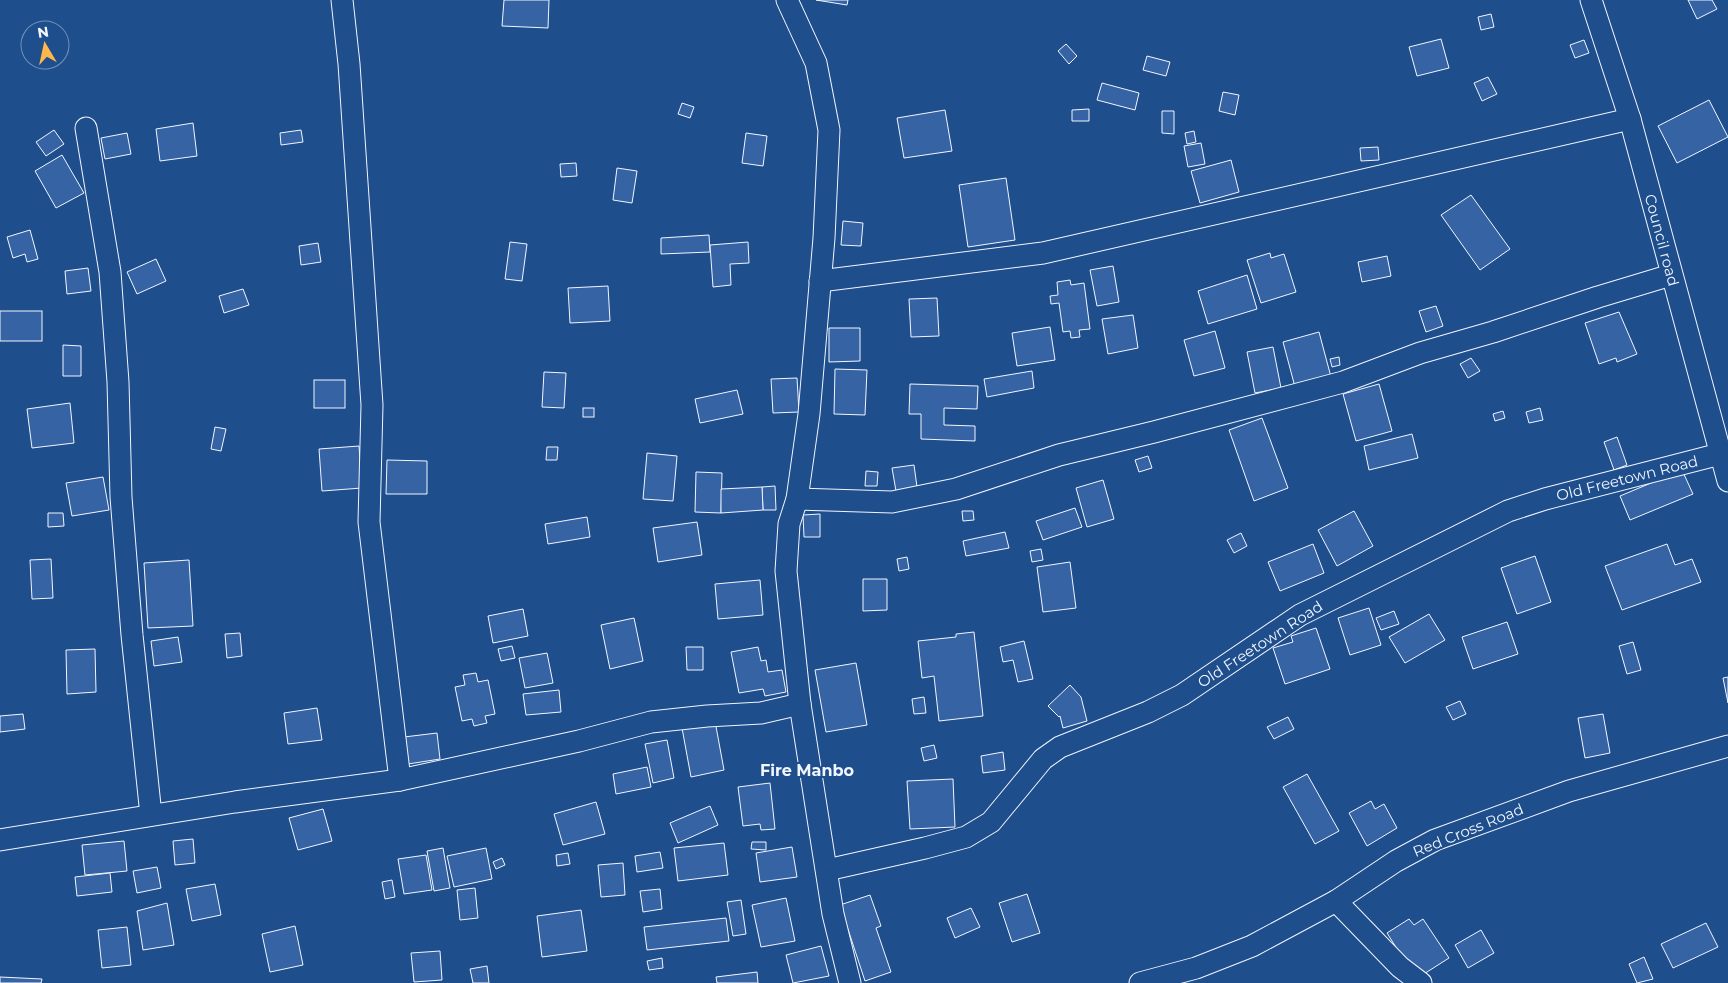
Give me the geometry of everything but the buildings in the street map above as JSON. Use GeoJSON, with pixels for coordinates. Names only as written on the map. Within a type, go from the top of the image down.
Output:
{"type":"FeatureCollection","features":[{"type":"Feature","properties":{"kind":"street"},"geometry":{"type":"LineString","coordinates":[[342,0],[349,64],[372,405],[369,522],[400,780]]}},
{"type":"Feature","properties":{"kind":"street"},"geometry":{"type":"LineString","coordinates":[[787,0],[816,63],[829,130],[820,281],[809,414],[797,499],[789,524],[786,571],[800,704],[834,914],[850,983]]}},
{"type":"Feature","properties":{"kind":"street","name":"Council road"},"geometry":{"type":"LineString","coordinates":[[1591,0],[1630,119],[1728,482]]}},
{"type":"Feature","properties":{"kind":"street"},"geometry":{"type":"LineString","coordinates":[[820,281],[1043,253],[1630,119]]}},
{"type":"Feature","properties":{"kind":"street"},"geometry":{"type":"LineString","coordinates":[[86,128],[110,272],[118,382],[121,497],[129,596],[152,815]]}},
{"type":"Feature","properties":{"kind":"street"},"geometry":{"type":"LineString","coordinates":[[797,499],[892,502],[956,488],[1059,455],[1202,420],[1343,382],[1420,353],[1493,332],[1671,275]]}},
{"type":"Feature","properties":{"kind":"street","name":"Old Freetown Road"},"geometry":{"type":"LineString","coordinates":[[827,870],[966,837],[991,822],[1043,759],[1060,747],[1148,712],[1182,695],[1300,615],[1508,511],[1545,498],[1720,454]]}},
{"type":"Feature","properties":{"kind":"street"},"geometry":{"type":"LineString","coordinates":[[0,840],[152,815],[400,780],[562,745],[651,722],[761,713],[800,704]]}},
{"type":"Feature","properties":{"kind":"street","name":"Red Cross Road"},"geometry":{"type":"LineString","coordinates":[[1140,983],[1196,968],[1252,946],[1336,901],[1396,861],[1435,840],[1569,791],[1728,746]]}},
{"type":"Feature","properties":{"kind":"street"},"geometry":{"type":"LineString","coordinates":[[1336,901],[1400,967],[1421,983]]}},
{"type":"Feature","properties":{"kind":"district","name":"Fire Manbo"},"geometry":{"type":"Point","coordinates":[807,770]}}]}
